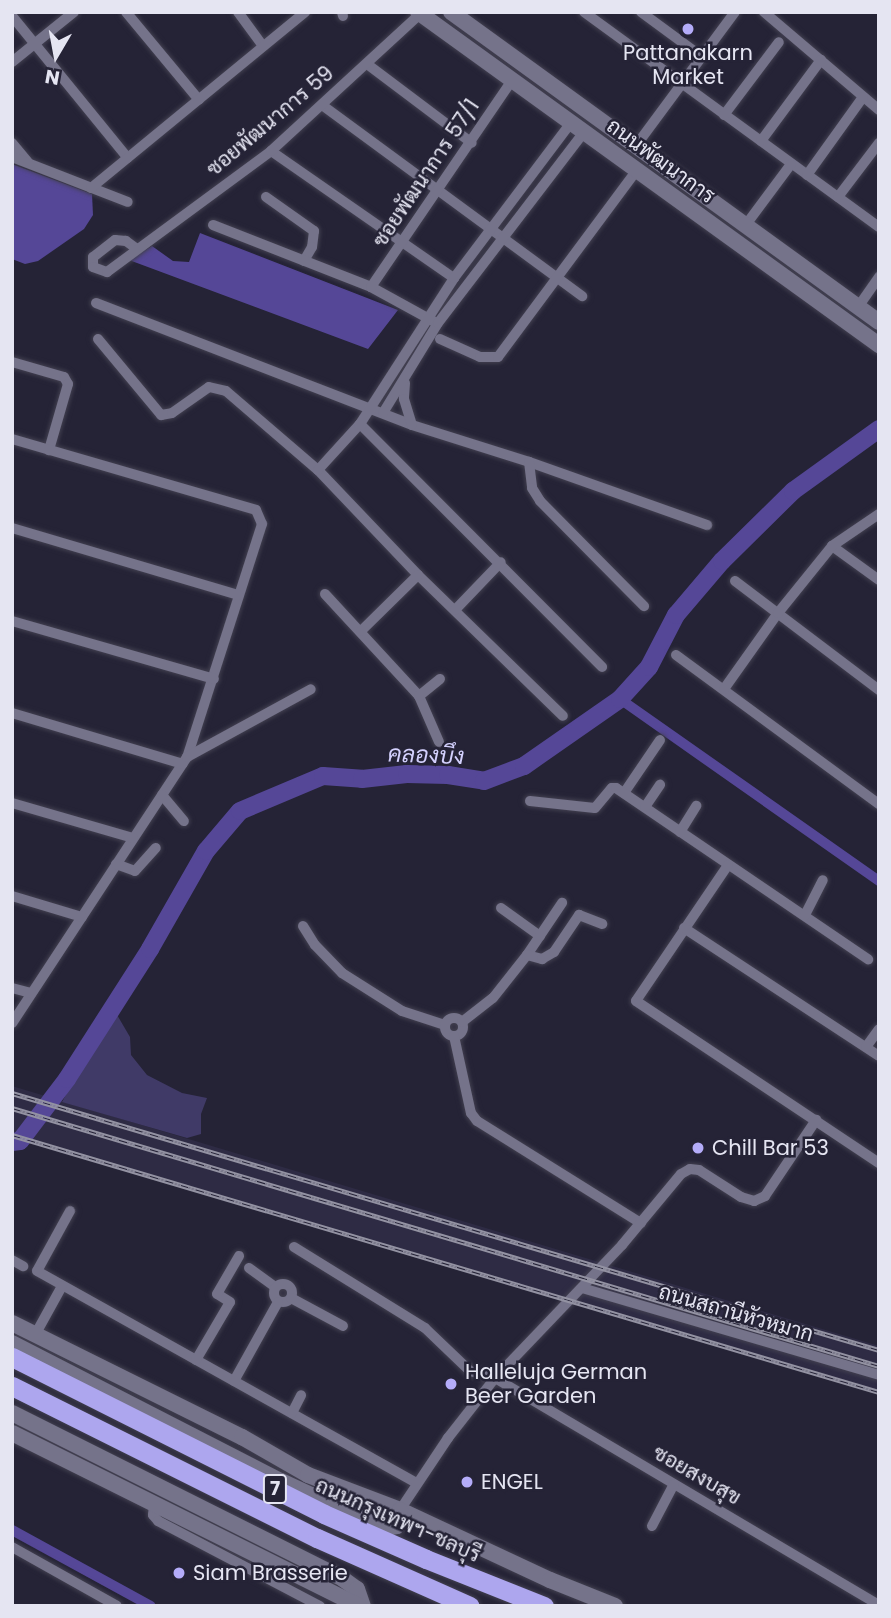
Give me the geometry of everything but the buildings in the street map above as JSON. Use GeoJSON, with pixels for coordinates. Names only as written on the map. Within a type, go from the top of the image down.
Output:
{"type":"FeatureCollection","features":[{"type":"Feature","properties":{"kind":"highway","name":"ถนนกรุงเทพฯ-ชลบุรี"},"geometry":{"type":"LineString","coordinates":[[12,1357],[324,1514],[426,1559],[544,1606]]}},
{"type":"Feature","properties":{"kind":"highway","name":"7"},"geometry":{"type":"LineString","coordinates":[[12,1386],[317,1538],[470,1606]]}},
{"type":"Feature","properties":{"kind":"main road","name":"ถนนพัฒนาการ"},"geometry":{"type":"LineString","coordinates":[[451,12],[879,322]]}},
{"type":"Feature","properties":{"kind":"main road","name":"ถนนพัฒนาการ"},"geometry":{"type":"LineString","coordinates":[[419,13],[879,345]]}},
{"type":"Feature","properties":{"kind":"main road"},"geometry":{"type":"LineString","coordinates":[[630,165],[635,147]]}},
{"type":"Feature","properties":{"kind":"main road"},"geometry":{"type":"LineString","coordinates":[[12,1323],[254,1443],[308,1475]]}},
{"type":"Feature","properties":{"kind":"main road"},"geometry":{"type":"LineString","coordinates":[[12,1332],[214,1436],[400,1510],[550,1580],[615,1606]]}},
{"type":"Feature","properties":{"kind":"main road"},"geometry":{"type":"LineString","coordinates":[[12,1343],[281,1481],[385,1528],[397,1526],[400,1510]]}},
{"type":"Feature","properties":{"kind":"main road"},"geometry":{"type":"LineString","coordinates":[[12,1413],[343,1579],[356,1604]]}},
{"type":"Feature","properties":{"kind":"main road"},"geometry":{"type":"LineString","coordinates":[[12,1420],[185,1511],[225,1540]]}},
{"type":"Feature","properties":{"kind":"main road"},"geometry":{"type":"LineString","coordinates":[[12,1433],[356,1604]]}},
{"type":"Feature","properties":{"kind":"main road"},"geometry":{"type":"LineString","coordinates":[[262,1559],[271,1552],[271,1543]]}},
{"type":"Feature","properties":{"kind":"street"},"geometry":{"type":"LineString","coordinates":[[12,62],[74,12]]}},
{"type":"Feature","properties":{"kind":"street"},"geometry":{"type":"LineString","coordinates":[[126,12],[199,100]]}},
{"type":"Feature","properties":{"kind":"street"},"geometry":{"type":"LineString","coordinates":[[239,12],[263,46]]}},
{"type":"Feature","properties":{"kind":"street"},"geometry":{"type":"LineString","coordinates":[[91,188],[305,12]]}},
{"type":"Feature","properties":{"kind":"street"},"geometry":{"type":"LineString","coordinates":[[583,12],[879,227]]}},
{"type":"Feature","properties":{"kind":"street"},"geometry":{"type":"LineString","coordinates":[[641,12],[702,57]]}},
{"type":"Feature","properties":{"kind":"street"},"geometry":{"type":"LineString","coordinates":[[764,12],[879,110]]}},
{"type":"Feature","properties":{"kind":"street","name":"ซอยพัฒนาการ 59"},"geometry":{"type":"LineString","coordinates":[[137,249],[271,151],[419,13]]}},
{"type":"Feature","properties":{"kind":"street"},"geometry":{"type":"LineString","coordinates":[[635,147],[731,14]]}},
{"type":"Feature","properties":{"kind":"street"},"geometry":{"type":"LineString","coordinates":[[12,16],[128,158]]}},
{"type":"Feature","properties":{"kind":"street"},"geometry":{"type":"LineString","coordinates":[[724,115],[779,42]]}},
{"type":"Feature","properties":{"kind":"street"},"geometry":{"type":"LineString","coordinates":[[761,141],[821,61]]}},
{"type":"Feature","properties":{"kind":"street"},"geometry":{"type":"LineString","coordinates":[[367,64],[472,143]]}},
{"type":"Feature","properties":{"kind":"street","name":"ซอยพัฒนาการ 57/1"},"geometry":{"type":"LineString","coordinates":[[370,286],[472,143],[512,80]]}},
{"type":"Feature","properties":{"kind":"street"},"geometry":{"type":"LineString","coordinates":[[807,175],[863,97]]}},
{"type":"Feature","properties":{"kind":"street"},"geometry":{"type":"LineString","coordinates":[[322,105],[582,296]]}},
{"type":"Feature","properties":{"kind":"street"},"geometry":{"type":"LineString","coordinates":[[383,413],[405,381],[454,278],[489,228],[578,127]]}},
{"type":"Feature","properties":{"kind":"street"},"geometry":{"type":"LineString","coordinates":[[318,470],[360,424],[433,321],[503,239],[578,127]]}},
{"type":"Feature","properties":{"kind":"street"},"geometry":{"type":"LineString","coordinates":[[12,143],[29,163]]}},
{"type":"Feature","properties":{"kind":"street"},"geometry":{"type":"LineString","coordinates":[[838,197],[879,143]]}},
{"type":"Feature","properties":{"kind":"street"},"geometry":{"type":"LineString","coordinates":[[271,151],[454,278]]}},
{"type":"Feature","properties":{"kind":"street"},"geometry":{"type":"LineString","coordinates":[[12,157],[128,202]]}},
{"type":"Feature","properties":{"kind":"street"},"geometry":{"type":"LineString","coordinates":[[745,226],[792,164]]}},
{"type":"Feature","properties":{"kind":"street"},"geometry":{"type":"LineString","coordinates":[[440,339],[480,357],[498,357],[557,277],[630,165]]}},
{"type":"Feature","properties":{"kind":"street"},"geometry":{"type":"LineString","coordinates":[[266,197],[314,231],[312,247],[304,261]]}},
{"type":"Feature","properties":{"kind":"street"},"geometry":{"type":"LineString","coordinates":[[213,225],[370,286],[433,321]]}},
{"type":"Feature","properties":{"kind":"street"},"geometry":{"type":"LineString","coordinates":[[858,307],[879,277]]}},
{"type":"Feature","properties":{"kind":"street"},"geometry":{"type":"LineString","coordinates":[[96,303],[412,425],[529,462],[707,525]]}},
{"type":"Feature","properties":{"kind":"street"},"geometry":{"type":"LineString","coordinates":[[98,340],[161,415],[172,413],[209,387],[220,387],[318,470],[418,575],[563,716]]}},
{"type":"Feature","properties":{"kind":"street"},"geometry":{"type":"LineString","coordinates":[[12,362],[64,377],[68,384],[48,450]]}},
{"type":"Feature","properties":{"kind":"street"},"geometry":{"type":"LineString","coordinates":[[405,381],[404,399],[412,425]]}},
{"type":"Feature","properties":{"kind":"street"},"geometry":{"type":"LineString","coordinates":[[360,424],[501,562],[603,667]]}},
{"type":"Feature","properties":{"kind":"street"},"geometry":{"type":"LineString","coordinates":[[12,439],[256,510],[262,524],[214,679],[185,761],[12,1023]]}},
{"type":"Feature","properties":{"kind":"street"},"geometry":{"type":"LineString","coordinates":[[529,462],[532,488],[540,501],[644,606]]}},
{"type":"Feature","properties":{"kind":"street"},"geometry":{"type":"LineString","coordinates":[[724,689],[778,613],[832,546],[879,514]]}},
{"type":"Feature","properties":{"kind":"street"},"geometry":{"type":"LineString","coordinates":[[12,528],[238,595]]}},
{"type":"Feature","properties":{"kind":"street"},"geometry":{"type":"LineString","coordinates":[[832,546],[879,580]]}},
{"type":"Feature","properties":{"kind":"street"},"geometry":{"type":"LineString","coordinates":[[455,610],[501,562]]}},
{"type":"Feature","properties":{"kind":"street"},"geometry":{"type":"LineString","coordinates":[[360,631],[418,575]]}},
{"type":"Feature","properties":{"kind":"street"},"geometry":{"type":"LineString","coordinates":[[735,581],[879,690]]}},
{"type":"Feature","properties":{"kind":"street"},"geometry":{"type":"LineString","coordinates":[[325,594],[419,695],[439,741]]}},
{"type":"Feature","properties":{"kind":"street"},"geometry":{"type":"LineString","coordinates":[[12,621],[214,679]]}},
{"type":"Feature","properties":{"kind":"street"},"geometry":{"type":"LineString","coordinates":[[676,655],[879,804]]}},
{"type":"Feature","properties":{"kind":"street"},"geometry":{"type":"LineString","coordinates":[[419,695],[440,679]]}},
{"type":"Feature","properties":{"kind":"street"},"geometry":{"type":"LineString","coordinates":[[12,713],[185,761],[311,689]]}},
{"type":"Feature","properties":{"kind":"street"},"geometry":{"type":"LineString","coordinates":[[624,793],[660,740]]}},
{"type":"Feature","properties":{"kind":"street"},"geometry":{"type":"LineString","coordinates":[[645,807],[660,785]]}},
{"type":"Feature","properties":{"kind":"street"},"geometry":{"type":"LineString","coordinates":[[530,801],[588,809],[598,806],[612,788],[624,793],[869,959]]}},
{"type":"Feature","properties":{"kind":"street"},"geometry":{"type":"LineString","coordinates":[[162,795],[184,821]]}},
{"type":"Feature","properties":{"kind":"street"},"geometry":{"type":"LineString","coordinates":[[12,803],[133,838]]}},
{"type":"Feature","properties":{"kind":"street"},"geometry":{"type":"LineString","coordinates":[[680,832],[696,806]]}},
{"type":"Feature","properties":{"kind":"street"},"geometry":{"type":"LineString","coordinates":[[116,864],[135,871],[156,848]]}},
{"type":"Feature","properties":{"kind":"street"},"geometry":{"type":"LineString","coordinates":[[728,865],[636,1001],[879,1163]]}},
{"type":"Feature","properties":{"kind":"street"},"geometry":{"type":"LineString","coordinates":[[805,915],[823,880]]}},
{"type":"Feature","properties":{"kind":"street"},"geometry":{"type":"LineString","coordinates":[[12,896],[82,917]]}},
{"type":"Feature","properties":{"kind":"street"},"geometry":{"type":"LineString","coordinates":[[454,1037],[461,1033],[462,1022],[493,998],[562,903]]}},
{"type":"Feature","properties":{"kind":"street"},"geometry":{"type":"LineString","coordinates":[[501,908],[540,936]]}},
{"type":"Feature","properties":{"kind":"street"},"geometry":{"type":"LineString","coordinates":[[527,954],[542,959],[554,952],[579,915],[602,924]]}},
{"type":"Feature","properties":{"kind":"street"},"geometry":{"type":"LineString","coordinates":[[303,926],[315,945],[342,973],[402,1011],[445,1025]]}},
{"type":"Feature","properties":{"kind":"street"},"geometry":{"type":"LineString","coordinates":[[684,928],[879,1056]]}},
{"type":"Feature","properties":{"kind":"street"},"geometry":{"type":"LineString","coordinates":[[12,988],[31,993]]}},
{"type":"Feature","properties":{"kind":"street"},"geometry":{"type":"LineString","coordinates":[[445,1025],[454,1018],[462,1022]]}},
{"type":"Feature","properties":{"kind":"street"},"geometry":{"type":"LineString","coordinates":[[445,1025],[447,1033],[454,1037],[471,1112],[477,1121],[641,1223]]}},
{"type":"Feature","properties":{"kind":"street"},"geometry":{"type":"LineString","coordinates":[[866,1047],[879,1029]]}},
{"type":"Feature","properties":{"kind":"street"},"geometry":{"type":"LineString","coordinates":[[400,1510],[448,1438],[495,1378],[582,1288],[681,1174],[690,1169],[699,1170],[741,1197],[754,1200],[765,1196],[816,1121]]}},
{"type":"Feature","properties":{"kind":"street"},"geometry":{"type":"LineString","coordinates":[[70,1211],[37,1272],[417,1483]]}},
{"type":"Feature","properties":{"kind":"street","name":"ซอยสงบสุข"},"geometry":{"type":"LineString","coordinates":[[294,1248],[425,1328],[470,1371],[495,1378],[879,1605]]}},
{"type":"Feature","properties":{"kind":"street"},"geometry":{"type":"LineString","coordinates":[[196,1360],[230,1302],[217,1294],[239,1256]]}},
{"type":"Feature","properties":{"kind":"street"},"geometry":{"type":"LineString","coordinates":[[12,1260],[23,1266]]}},
{"type":"Feature","properties":{"kind":"street"},"geometry":{"type":"LineString","coordinates":[[249,1268],[275,1287]]}},
{"type":"Feature","properties":{"kind":"street"},"geometry":{"type":"LineString","coordinates":[[275,1287],[286,1284],[292,1290],[291,1298]]}},
{"type":"Feature","properties":{"kind":"street"},"geometry":{"type":"LineString","coordinates":[[35,1335],[62,1286]]}},
{"type":"Feature","properties":{"kind":"street"},"geometry":{"type":"LineString","coordinates":[[275,1287],[273,1295],[278,1302]]}},
{"type":"Feature","properties":{"kind":"street","name":"ถนนสถานีหัวหมาก"},"geometry":{"type":"LineString","coordinates":[[582,1288],[879,1375]]}},
{"type":"Feature","properties":{"kind":"street"},"geometry":{"type":"LineString","coordinates":[[234,1381],[278,1302],[291,1298],[343,1326]]}},
{"type":"Feature","properties":{"kind":"street"},"geometry":{"type":"LineString","coordinates":[[292,1413],[301,1395]]}},
{"type":"Feature","properties":{"kind":"street"},"geometry":{"type":"LineString","coordinates":[[652,1526],[674,1484]]}},
{"type":"Feature","properties":{"kind":"street"},"geometry":{"type":"LineString","coordinates":[[154,1505],[153,1515],[158,1521],[320,1606]]}},
{"type":"Feature","properties":{"kind":"street"},"geometry":{"type":"LineString","coordinates":[[12,1547],[117,1606]]}},
{"type":"Feature","properties":{"kind":"shaded area"},"geometry":{"type":"Polygon","coordinates":[[[12,164],[92,194],[93,215],[84,229],[38,261],[25,264],[12,259],[12,164]]]}},
{"type":"Feature","properties":{"kind":"shaded area"},"geometry":{"type":"Polygon","coordinates":[[[200,233],[398,310],[368,349],[129,260],[152,246],[173,261],[189,262],[200,233]]]}},
{"type":"Feature","properties":{"kind":"shaded area"},"geometry":{"type":"Polygon","coordinates":[[[113,1008],[130,1037],[131,1055],[147,1075],[182,1093],[207,1098],[201,1114],[201,1134],[187,1138],[62,1102],[113,1008]]]}},
{"type":"Feature","properties":{"kind":"shaded area"},"geometry":{"type":"Polygon","coordinates":[[[12,1086],[879,1346],[879,1394],[12,1137],[12,1086]]]}},
{"type":"Feature","properties":{"kind":"waterway","name":"คลองบึง"},"geometry":{"type":"LineString","coordinates":[[12,1142],[20,1141],[67,1079],[150,949],[206,851],[240,811],[323,776],[362,779],[407,774],[448,775],[484,781],[524,766],[620,699],[649,667],[676,615],[722,561],[793,491],[879,429]]}},
{"type":"Feature","properties":{"kind":"waterway"},"geometry":{"type":"LineString","coordinates":[[620,699],[879,881]]}},
{"type":"Feature","properties":{"kind":"waterway"},"geometry":{"type":"LineString","coordinates":[[12,1530],[151,1606]]}},
{"type":"Feature","properties":{"kind":"railway"},"geometry":{"type":"LineString","coordinates":[[12,1093],[879,1350]]}},
{"type":"Feature","properties":{"kind":"railway"},"geometry":{"type":"LineString","coordinates":[[12,1108],[879,1366]]}},
{"type":"Feature","properties":{"kind":"railway"},"geometry":{"type":"LineString","coordinates":[[12,1135],[879,1392]]}},
{"type":"Feature","properties":{"kind":"place","name":"Pattanakarn Market"},"geometry":{"type":"Point","coordinates":[688,29]}},
{"type":"Feature","properties":{"kind":"place","name":"Chill Bar 53"},"geometry":{"type":"Point","coordinates":[698,1148]}},
{"type":"Feature","properties":{"kind":"place","name":"Halleluja German Beer Garden"},"geometry":{"type":"Point","coordinates":[451,1384]}},
{"type":"Feature","properties":{"kind":"place","name":"ENGEL"},"geometry":{"type":"Point","coordinates":[467,1482]}},
{"type":"Feature","properties":{"kind":"place","name":"Siam Brasserie"},"geometry":{"type":"Point","coordinates":[179,1573]}}]}
